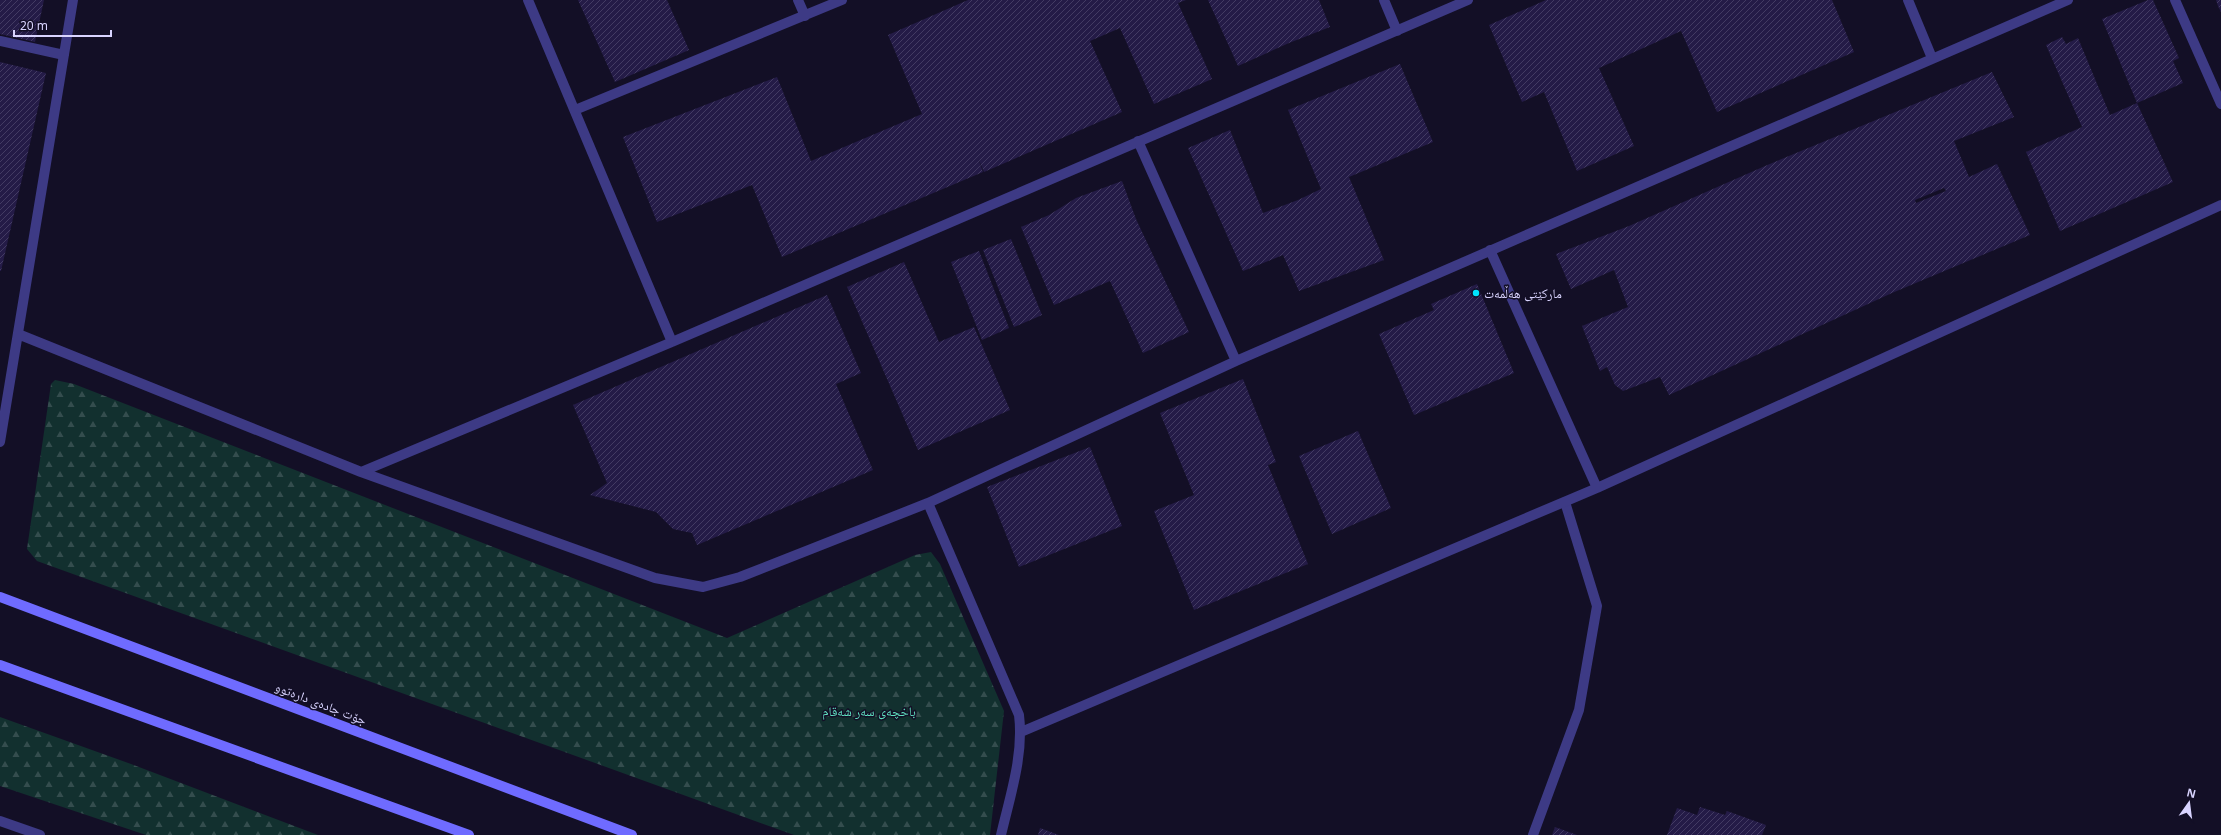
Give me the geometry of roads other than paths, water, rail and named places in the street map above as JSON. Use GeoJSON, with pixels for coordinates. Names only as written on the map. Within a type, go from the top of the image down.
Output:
{"type":"FeatureCollection","features":[{"type":"Feature","properties":{"kind":"main road","name":"جۆت جادەی دارەتوو"},"geometry":{"type":"LineString","coordinates":[[0,598],[632,835]]}},
{"type":"Feature","properties":{"kind":"main road"},"geometry":{"type":"LineString","coordinates":[[0,665],[469,835]]}},
{"type":"Feature","properties":{"kind":"street"},"geometry":{"type":"LineString","coordinates":[[0,442],[73,0]]}},
{"type":"Feature","properties":{"kind":"street"},"geometry":{"type":"LineString","coordinates":[[528,0],[672,342]]}},
{"type":"Feature","properties":{"kind":"street"},"geometry":{"type":"LineString","coordinates":[[798,0],[805,16]]}},
{"type":"Feature","properties":{"kind":"street"},"geometry":{"type":"LineString","coordinates":[[575,110],[842,0]]}},
{"type":"Feature","properties":{"kind":"street"},"geometry":{"type":"LineString","coordinates":[[1384,0],[1397,31]]}},
{"type":"Feature","properties":{"kind":"street"},"geometry":{"type":"LineString","coordinates":[[361,472],[672,342],[1468,0]]}},
{"type":"Feature","properties":{"kind":"street"},"geometry":{"type":"LineString","coordinates":[[1908,0],[1932,58]]}},
{"type":"Feature","properties":{"kind":"street"},"geometry":{"type":"LineString","coordinates":[[18,334],[361,472],[655,578],[703,587],[740,577],[928,503],[1236,361],[2068,0]]}},
{"type":"Feature","properties":{"kind":"street"},"geometry":{"type":"LineString","coordinates":[[2175,0],[2221,104]]}},
{"type":"Feature","properties":{"kind":"street"},"geometry":{"type":"LineString","coordinates":[[0,41],[64,54]]}},
{"type":"Feature","properties":{"kind":"street"},"geometry":{"type":"LineString","coordinates":[[1138,141],[1236,361]]}},
{"type":"Feature","properties":{"kind":"street"},"geometry":{"type":"LineString","coordinates":[[1021,732],[1597,488],[2221,206]]}},
{"type":"Feature","properties":{"kind":"street"},"geometry":{"type":"LineString","coordinates":[[1490,250],[1597,488]]}},
{"type":"Feature","properties":{"kind":"street"},"geometry":{"type":"LineString","coordinates":[[1534,835],[1579,710],[1597,606],[1565,502]]}},
{"type":"Feature","properties":{"kind":"street"},"geometry":{"type":"LineString","coordinates":[[928,503],[1014,699],[1019,715],[1021,732],[1020,750],[1001,835]]}},
{"type":"Feature","properties":{"kind":"street"},"geometry":{"type":"LineString","coordinates":[[0,822],[40,835]]}},
{"type":"Feature","properties":{"kind":"place","name":"مارکێتی هەڵمەت"},"geometry":{"type":"Point","coordinates":[1476,293]}},
{"type":"Feature","properties":{"kind":"park label","name":"باخچەی سەر شەقام"},"geometry":{"type":"Point","coordinates":[869,711]}}]}
